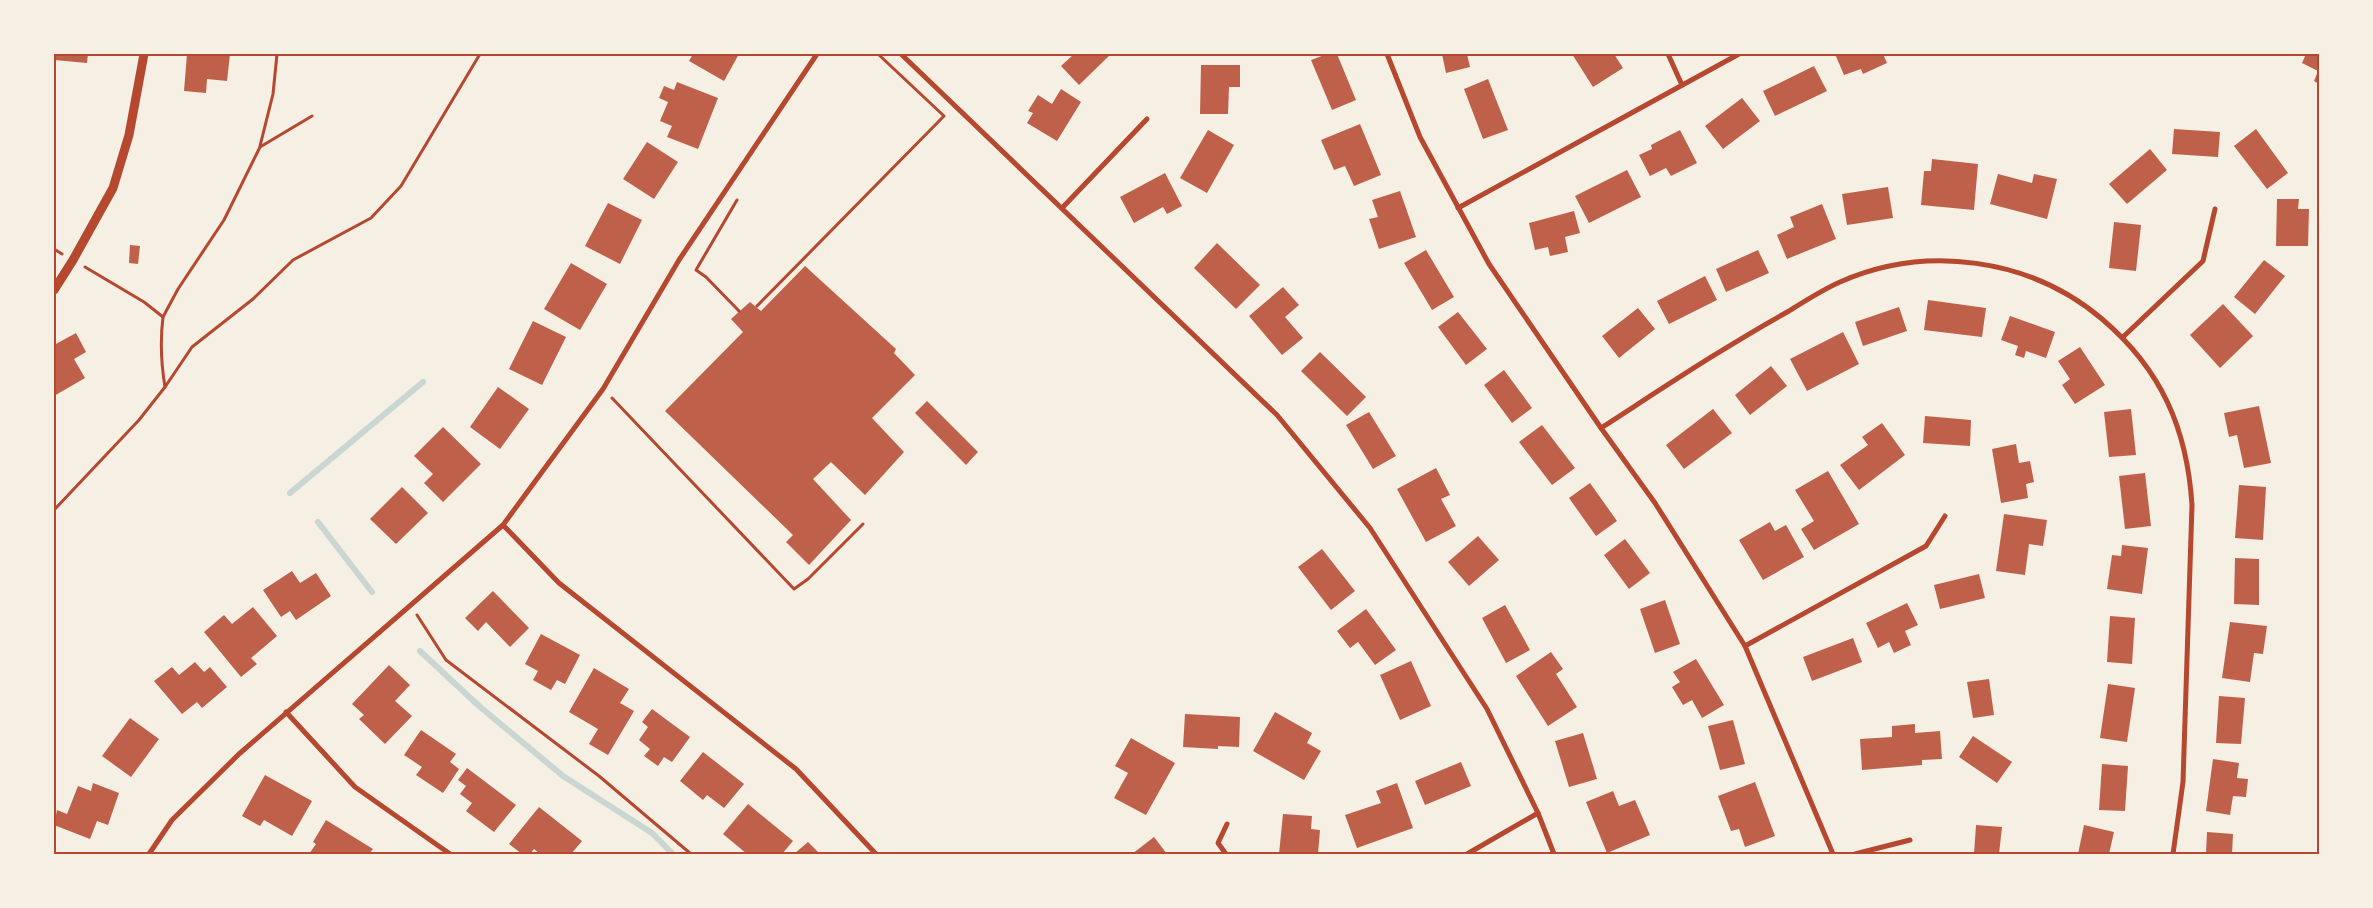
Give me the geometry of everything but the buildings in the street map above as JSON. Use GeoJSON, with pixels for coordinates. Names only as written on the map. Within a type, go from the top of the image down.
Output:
{"type":"FeatureCollection","features":[{"type":"Feature","properties":{"kind":"street"},"geometry":{"type":"LineString","coordinates":[[54,290],[73,260],[112,188],[120,168],[137,100],[144,54]]}},
{"type":"Feature","properties":{"kind":"street"},"geometry":{"type":"LineString","coordinates":[[149,854],[172,820],[239,754],[503,525],[603,389],[679,260],[817,54]]}},
{"type":"Feature","properties":{"kind":"street"},"geometry":{"type":"LineString","coordinates":[[901,54],[1277,415],[1370,528],[1487,709],[1538,813],[1554,854]]}},
{"type":"Feature","properties":{"kind":"street"},"geometry":{"type":"LineString","coordinates":[[1387,54],[1420,137],[1489,264],[1601,428],[1655,503],[1745,646],[1833,854]]}},
{"type":"Feature","properties":{"kind":"street"},"geometry":{"type":"LineString","coordinates":[[1668,54],[1682,85]]}},
{"type":"Feature","properties":{"kind":"street"},"geometry":{"type":"LineString","coordinates":[[1458,208],[1739,54]]}},
{"type":"Feature","properties":{"kind":"street"},"geometry":{"type":"LineString","coordinates":[[1062,207],[1147,119]]}},
{"type":"Feature","properties":{"kind":"street"},"geometry":{"type":"LineString","coordinates":[[2123,337],[2204,261],[2215,209]]}},
{"type":"Feature","properties":{"kind":"street"},"geometry":{"type":"LineString","coordinates":[[1601,428],[1700,363],[1831,287],[1866,273],[1896,265],[1967,262],[2018,272],[2038,279],[2088,307],[2123,337],[2149,368],[2179,426],[2190,481],[2192,505],[2183,782],[2173,854]]}},
{"type":"Feature","properties":{"kind":"street"},"geometry":{"type":"LineString","coordinates":[[1745,646],[1926,546],[1945,516]]}},
{"type":"Feature","properties":{"kind":"street"},"geometry":{"type":"LineString","coordinates":[[503,525],[559,583],[796,769],[876,854]]}},
{"type":"Feature","properties":{"kind":"street"},"geometry":{"type":"LineString","coordinates":[[286,712],[355,787],[450,854]]}},
{"type":"Feature","properties":{"kind":"street"},"geometry":{"type":"LineString","coordinates":[[1467,854],[1538,813]]}},
{"type":"Feature","properties":{"kind":"street"},"geometry":{"type":"LineString","coordinates":[[1226,854],[1218,843],[1227,824]]}},
{"type":"Feature","properties":{"kind":"street"},"geometry":{"type":"LineString","coordinates":[[1855,854],[1910,840]]}},
{"type":"Feature","properties":{"kind":"path"},"geometry":{"type":"LineString","coordinates":[[165,387],[161,364],[160,339],[163,316],[178,289],[224,220],[260,147],[273,94],[277,54]]}},
{"type":"Feature","properties":{"kind":"path"},"geometry":{"type":"LineString","coordinates":[[54,510],[138,420],[165,387],[192,348],[253,299],[293,260],[371,218],[401,186],[480,54]]}},
{"type":"Feature","properties":{"kind":"path"},"geometry":{"type":"LineString","coordinates":[[757,306],[944,116],[878,54]]}},
{"type":"Feature","properties":{"kind":"path"},"geometry":{"type":"LineString","coordinates":[[260,147],[312,116]]}},
{"type":"Feature","properties":{"kind":"path"},"geometry":{"type":"LineString","coordinates":[[54,249],[144,302],[163,316]]}},
{"type":"Feature","properties":{"kind":"path"},"geometry":{"type":"LineString","coordinates":[[696,270],[706,277],[739,311]]}},
{"type":"Feature","properties":{"kind":"path"},"geometry":{"type":"LineString","coordinates":[[603,389],[794,589],[808,580],[863,524]]}},
{"type":"Feature","properties":{"kind":"path"},"geometry":{"type":"LineString","coordinates":[[411,606],[446,660],[599,776],[691,854]]}},
{"type":"Feature","properties":{"kind":"waterway"},"geometry":{"type":"LineString","coordinates":[[290,493],[423,382]]}},
{"type":"Feature","properties":{"kind":"waterway"},"geometry":{"type":"LineString","coordinates":[[318,522],[372,592]]}},
{"type":"Feature","properties":{"kind":"waterway"},"geometry":{"type":"LineString","coordinates":[[420,651],[479,706],[563,776],[652,833],[673,854]]}}]}
